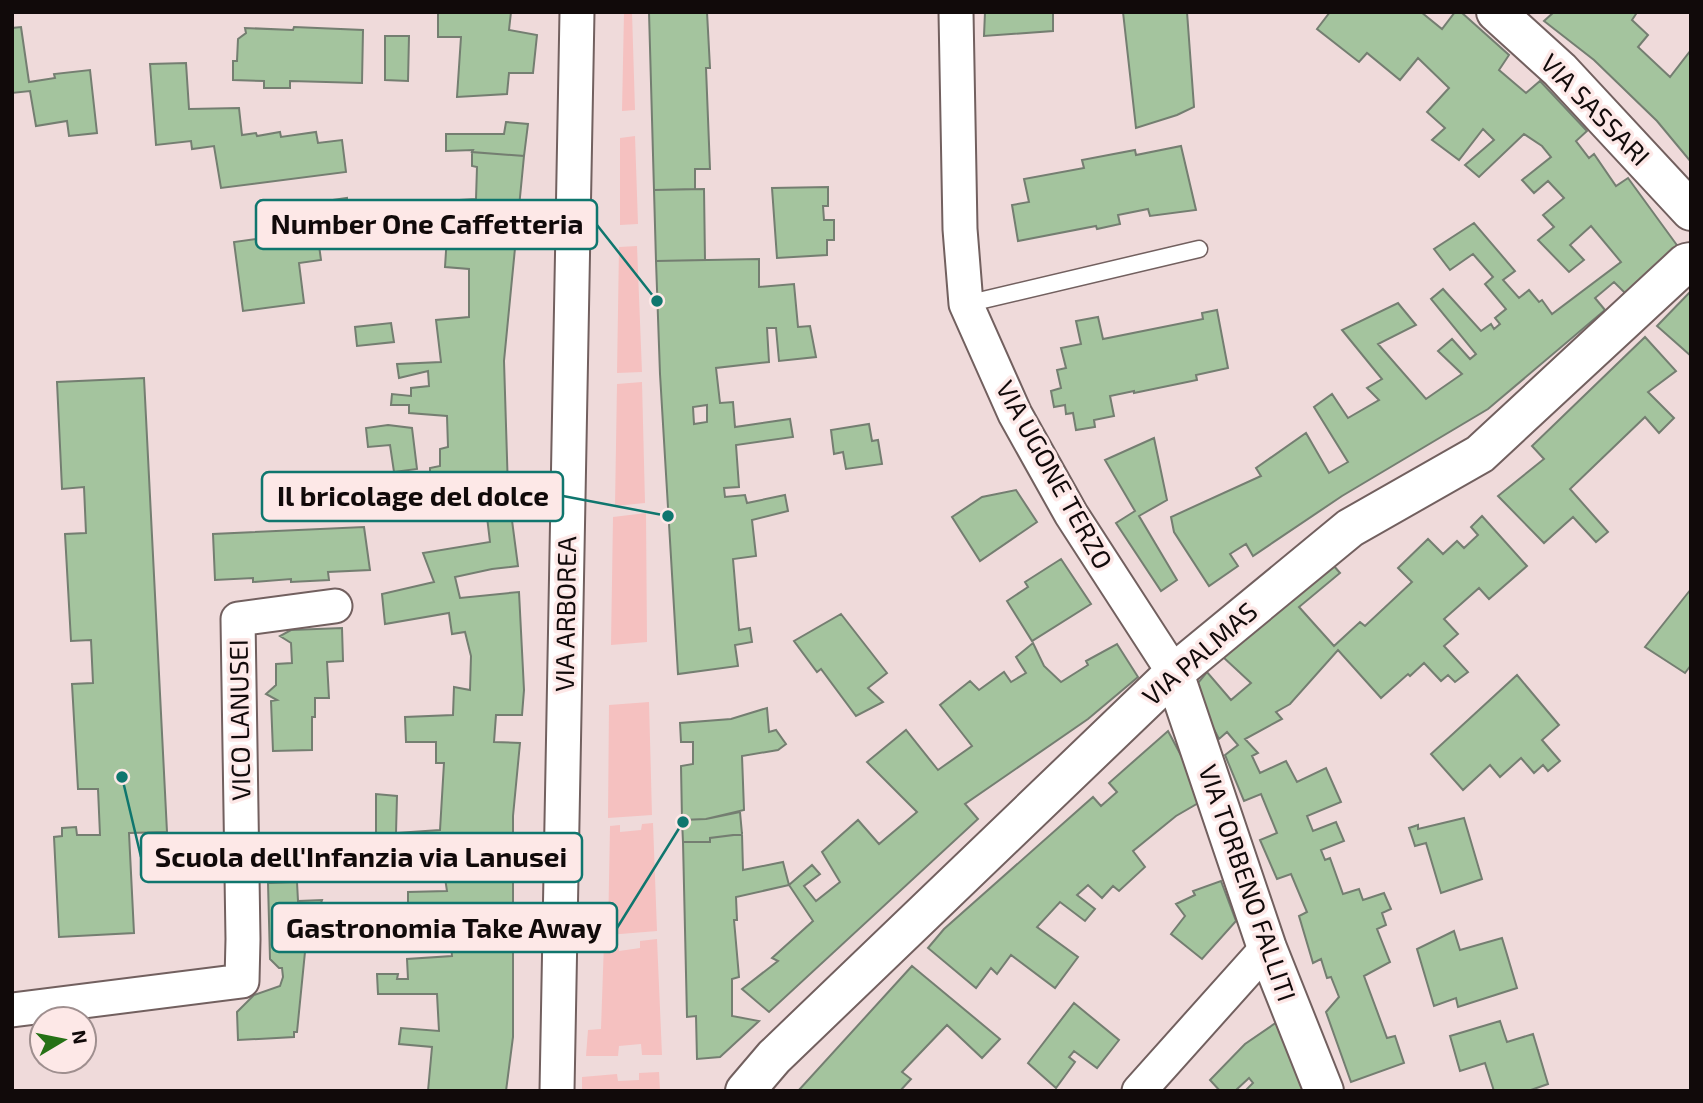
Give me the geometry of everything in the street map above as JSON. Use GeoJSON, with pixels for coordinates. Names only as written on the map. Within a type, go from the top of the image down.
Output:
{"type":"FeatureCollection","features":[{"type":"Feature","properties":{"kind":"street","name":"VIA ARBOREA"},"geometry":{"type":"LineString","coordinates":[[557,1091],[578,12]]}},
{"type":"Feature","properties":{"kind":"street","name":"VIA UGONE TERZO"},"geometry":{"type":"LineString","coordinates":[[956,12],[960,229],[966,304],[1020,424],[1071,514],[1174,673]]}},
{"type":"Feature","properties":{"kind":"street","name":"VIA SASSARI"},"geometry":{"type":"LineString","coordinates":[[1496,12],[1560,70],[1691,211]]}},
{"type":"Feature","properties":{"kind":"street","name":"VIA PALMAS"},"geometry":{"type":"LineString","coordinates":[[745,1091],[774,1058],[1174,673],[1350,528],[1480,454],[1686,263],[1691,262]]}},
{"type":"Feature","properties":{"kind":"street","name":"VICO LANUSEI"},"geometry":{"type":"LineString","coordinates":[[12,1010],[242,981],[238,619],[335,606]]}},
{"type":"Feature","properties":{"kind":"street","name":"VIA TORBENO FALLITI"},"geometry":{"type":"LineString","coordinates":[[1174,673],[1267,948],[1324,1091]]}},
{"type":"Feature","properties":{"kind":"street"},"geometry":{"type":"LineString","coordinates":[[1139,1091],[1267,948]]}},
{"type":"Feature","properties":{"kind":"lane"},"geometry":{"type":"LineString","coordinates":[[966,304],[1199,249]]}},
{"type":"Feature","properties":{"kind":"shaded area"},"geometry":{"type":"Polygon","coordinates":[[[624,12],[632,12],[635,110],[622,111],[624,12]]]}},
{"type":"Feature","properties":{"kind":"shaded area"},"geometry":{"type":"Polygon","coordinates":[[[635,136],[638,224],[620,225],[620,138],[635,136]]]}},
{"type":"Feature","properties":{"kind":"shaded area"},"geometry":{"type":"Polygon","coordinates":[[[637,246],[642,372],[617,373],[619,247],[637,246]]]}},
{"type":"Feature","properties":{"kind":"shaded area"},"geometry":{"type":"Polygon","coordinates":[[[642,382],[645,503],[615,506],[617,384],[642,382]]]}},
{"type":"Feature","properties":{"kind":"shaded area"},"geometry":{"type":"Polygon","coordinates":[[[646,513],[647,642],[611,645],[613,517],[646,513]]]}},
{"type":"Feature","properties":{"kind":"shaded area"},"geometry":{"type":"Polygon","coordinates":[[[649,702],[652,815],[608,818],[609,705],[649,702]]]}},
{"type":"Feature","properties":{"kind":"shaded area"},"geometry":{"type":"Polygon","coordinates":[[[653,823],[657,931],[608,935],[610,826],[620,825],[620,832],[641,830],[642,824],[653,823]]]}},
{"type":"Feature","properties":{"kind":"shaded area"},"geometry":{"type":"Polygon","coordinates":[[[657,939],[662,1055],[642,1055],[641,1044],[619,1046],[618,1056],[586,1056],[588,1030],[601,1029],[604,942],[618,942],[619,951],[640,948],[640,941],[657,939]]]}},
{"type":"Feature","properties":{"kind":"shaded area"},"geometry":{"type":"Polygon","coordinates":[[[659,1072],[660,1091],[582,1091],[582,1077],[617,1074],[618,1081],[639,1080],[639,1073],[659,1072]]]}},
{"type":"Feature","properties":{"kind":"building"},"geometry":{"type":"Polygon","coordinates":[[[438,12],[511,12],[509,30],[537,35],[533,73],[509,73],[507,94],[457,97],[461,37],[438,37],[438,12]]]}},
{"type":"Feature","properties":{"kind":"building"},"geometry":{"type":"Polygon","coordinates":[[[649,12],[707,12],[710,169],[695,169],[695,189],[654,190],[649,12]]]}},
{"type":"Feature","properties":{"kind":"building"},"geometry":{"type":"Polygon","coordinates":[[[985,12],[1053,12],[1053,31],[984,36],[985,12]]]}},
{"type":"Feature","properties":{"kind":"building"},"geometry":{"type":"Polygon","coordinates":[[[1123,12],[1187,12],[1194,107],[1136,128],[1123,12]]]}},
{"type":"Feature","properties":{"kind":"building"},"geometry":{"type":"Polygon","coordinates":[[[1330,12],[1421,12],[1442,29],[1455,12],[1461,12],[1509,55],[1499,70],[1526,93],[1540,81],[1587,131],[1576,141],[1589,158],[1594,154],[1616,186],[1628,178],[1679,248],[1625,293],[1614,282],[1595,298],[1605,310],[1488,409],[1342,496],[1253,556],[1246,544],[1230,554],[1238,566],[1209,586],[1174,532],[1171,517],[1261,476],[1256,468],[1306,433],[1329,473],[1348,462],[1314,407],[1332,394],[1348,418],[1379,400],[1367,388],[1382,379],[1342,330],[1398,303],[1416,325],[1378,344],[1426,399],[1462,374],[1438,351],[1452,339],[1470,359],[1476,354],[1431,299],[1443,289],[1481,331],[1491,324],[1494,329],[1500,324],[1495,318],[1506,309],[1485,284],[1493,277],[1473,254],[1450,270],[1434,249],[1474,223],[1515,271],[1503,280],[1519,298],[1529,290],[1539,302],[1542,300],[1552,314],[1621,262],[1591,226],[1570,245],[1584,260],[1569,272],[1538,240],[1554,227],[1543,215],[1564,198],[1548,181],[1534,193],[1522,180],[1551,157],[1542,146],[1524,134],[1479,177],[1465,165],[1494,140],[1483,129],[1459,160],[1432,140],[1445,128],[1427,112],[1449,88],[1418,58],[1400,80],[1367,53],[1359,62],[1317,29],[1330,12]]]}},
{"type":"Feature","properties":{"kind":"building"},"geometry":{"type":"Polygon","coordinates":[[[1554,12],[1634,12],[1636,14],[1632,20],[1648,35],[1638,47],[1670,77],[1691,50],[1691,162],[1657,121],[1594,60],[1544,21],[1554,12]]]}},
{"type":"Feature","properties":{"kind":"building"},"geometry":{"type":"Polygon","coordinates":[[[21,27],[29,82],[55,78],[54,74],[90,70],[97,133],[69,136],[67,121],[36,126],[30,91],[12,93],[12,28],[21,27]]]}},
{"type":"Feature","properties":{"kind":"building"},"geometry":{"type":"Polygon","coordinates":[[[294,27],[363,30],[362,83],[290,81],[290,88],[264,88],[264,81],[233,80],[233,61],[237,61],[238,39],[246,33],[245,28],[293,30],[294,27]]]}},
{"type":"Feature","properties":{"kind":"building"},"geometry":{"type":"Polygon","coordinates":[[[385,36],[409,36],[408,81],[385,80],[385,36]]]}},
{"type":"Feature","properties":{"kind":"building"},"geometry":{"type":"Polygon","coordinates":[[[186,63],[189,109],[239,108],[242,135],[256,133],[257,136],[280,132],[281,137],[316,132],[318,143],[342,140],[346,172],[221,188],[214,146],[192,149],[191,141],[156,145],[150,64],[186,63]]]}},
{"type":"Feature","properties":{"kind":"building"},"geometry":{"type":"Polygon","coordinates":[[[506,122],[528,124],[524,156],[472,152],[473,150],[446,151],[446,134],[504,134],[506,122]]]}},
{"type":"Feature","properties":{"kind":"building"},"geometry":{"type":"Polygon","coordinates":[[[1181,146],[1196,210],[1150,216],[1148,209],[1118,215],[1120,224],[1018,241],[1012,205],[1029,202],[1024,179],[1084,168],[1082,160],[1135,150],[1136,155],[1181,146]]]}},
{"type":"Feature","properties":{"kind":"building"},"geometry":{"type":"Polygon","coordinates":[[[472,152],[524,156],[504,361],[508,490],[518,566],[455,577],[460,598],[519,592],[524,690],[522,715],[496,715],[494,742],[520,743],[513,816],[513,1037],[506,1091],[428,1091],[432,1047],[399,1044],[401,1028],[439,1031],[437,994],[378,994],[377,974],[398,974],[397,979],[408,979],[407,959],[452,956],[450,933],[407,941],[406,931],[427,928],[426,905],[408,906],[408,892],[447,891],[445,878],[392,882],[391,846],[376,846],[376,794],[397,796],[396,833],[440,830],[444,763],[436,763],[436,742],[406,742],[405,717],[453,715],[454,687],[470,690],[471,656],[465,632],[452,634],[449,613],[385,624],[382,594],[434,582],[423,553],[490,542],[487,517],[446,520],[445,511],[404,516],[403,498],[430,494],[430,468],[440,466],[440,449],[448,447],[447,416],[409,413],[409,405],[391,405],[392,394],[411,396],[411,388],[429,386],[428,371],[399,378],[397,364],[441,362],[436,320],[469,317],[469,269],[445,267],[447,236],[459,237],[460,200],[476,199],[477,167],[472,166],[472,152]],[[468,841],[448,843],[452,865],[472,863],[468,841]]]}},
{"type":"Feature","properties":{"kind":"building"},"geometry":{"type":"Polygon","coordinates":[[[828,187],[828,206],[823,206],[824,220],[834,220],[834,240],[827,240],[827,255],[777,258],[772,188],[828,187]]]}},
{"type":"Feature","properties":{"kind":"building"},"geometry":{"type":"Polygon","coordinates":[[[704,189],[705,260],[656,261],[654,190],[704,189]]]}},
{"type":"Feature","properties":{"kind":"building"},"geometry":{"type":"Polygon","coordinates":[[[347,198],[349,235],[329,236],[325,201],[347,198]]]}},
{"type":"Feature","properties":{"kind":"building"},"geometry":{"type":"Polygon","coordinates":[[[317,231],[321,260],[299,263],[304,303],[243,311],[234,242],[317,231]]]}},
{"type":"Feature","properties":{"kind":"building"},"geometry":{"type":"Polygon","coordinates":[[[759,259],[759,287],[794,284],[798,327],[810,326],[816,357],[779,361],[776,328],[767,328],[769,362],[716,368],[720,403],[733,402],[735,427],[790,419],[793,437],[736,445],[739,487],[724,488],[725,497],[745,495],[747,503],[785,495],[788,511],[752,520],[756,556],[733,559],[739,630],[750,628],[752,642],[735,645],[738,666],[678,674],[660,374],[656,261],[759,259]],[[707,405],[693,407],[694,424],[707,422],[707,405]]]}},
{"type":"Feature","properties":{"kind":"building"},"geometry":{"type":"Polygon","coordinates":[[[1691,291],[1691,356],[1657,326],[1691,291]]]}},
{"type":"Feature","properties":{"kind":"building"},"geometry":{"type":"Polygon","coordinates":[[[1217,310],[1228,368],[1196,375],[1197,380],[1110,396],[1114,416],[1094,420],[1095,427],[1076,430],[1073,413],[1066,414],[1065,405],[1054,407],[1051,391],[1061,388],[1057,370],[1066,368],[1061,348],[1081,344],[1076,321],[1098,317],[1103,339],[1203,319],[1202,313],[1217,310]]]}},
{"type":"Feature","properties":{"kind":"building"},"geometry":{"type":"Polygon","coordinates":[[[391,323],[394,342],[357,346],[355,327],[391,323]]]}},
{"type":"Feature","properties":{"kind":"building"},"geometry":{"type":"Polygon","coordinates":[[[1645,337],[1676,371],[1648,392],[1674,418],[1659,433],[1645,417],[1570,489],[1608,532],[1596,542],[1573,517],[1544,543],[1498,496],[1544,459],[1532,446],[1645,337]]]}},
{"type":"Feature","properties":{"kind":"building"},"geometry":{"type":"Polygon","coordinates":[[[144,378],[167,832],[129,833],[134,933],[59,937],[54,837],[62,836],[62,828],[76,827],[77,835],[100,835],[98,789],[78,789],[72,684],[93,683],[91,640],[71,641],[65,534],[86,533],[84,487],[62,489],[57,382],[144,378]]]}},
{"type":"Feature","properties":{"kind":"building"},"geometry":{"type":"Polygon","coordinates":[[[869,424],[872,441],[878,440],[882,464],[846,469],[843,452],[834,454],[831,430],[869,424]]]}},
{"type":"Feature","properties":{"kind":"building"},"geometry":{"type":"Polygon","coordinates":[[[388,425],[412,428],[417,469],[394,472],[390,445],[368,447],[366,428],[388,425]]]}},
{"type":"Feature","properties":{"kind":"building"},"geometry":{"type":"Polygon","coordinates":[[[1154,438],[1167,500],[1139,516],[1177,580],[1161,591],[1116,523],[1135,511],[1105,460],[1154,438]]]}},
{"type":"Feature","properties":{"kind":"building"},"geometry":{"type":"Polygon","coordinates":[[[1016,490],[1037,522],[980,561],[952,517],[982,497],[1016,490]]]}},
{"type":"Feature","properties":{"kind":"building"},"geometry":{"type":"Polygon","coordinates":[[[1482,516],[1527,566],[1489,599],[1479,588],[1444,619],[1458,634],[1444,646],[1468,672],[1455,682],[1448,675],[1441,681],[1424,663],[1381,698],[1338,650],[1290,704],[1276,712],[1282,719],[1245,739],[1258,753],[1252,756],[1260,773],[1286,761],[1297,782],[1326,768],[1341,802],[1307,816],[1313,831],[1336,822],[1344,841],[1321,850],[1325,860],[1330,858],[1343,894],[1359,889],[1363,900],[1384,893],[1391,909],[1382,913],[1386,925],[1377,929],[1390,962],[1364,976],[1387,1038],[1395,1036],[1404,1063],[1351,1082],[1326,1012],[1339,997],[1331,977],[1327,978],[1321,959],[1313,963],[1299,916],[1307,912],[1291,874],[1277,879],[1260,840],[1277,833],[1261,794],[1244,801],[1225,755],[1238,745],[1227,732],[1219,739],[1193,689],[1207,672],[1231,700],[1251,683],[1223,657],[1327,558],[1340,573],[1299,607],[1334,646],[1360,622],[1365,626],[1412,582],[1398,568],[1428,539],[1443,554],[1457,541],[1464,548],[1478,535],[1471,527],[1482,516]]]}},
{"type":"Feature","properties":{"kind":"building"},"geometry":{"type":"Polygon","coordinates":[[[364,527],[370,570],[328,572],[329,580],[215,580],[213,534],[364,527]]]}},
{"type":"Feature","properties":{"kind":"building"},"geometry":{"type":"Polygon","coordinates":[[[1061,559],[1091,604],[1032,641],[1007,601],[1028,587],[1025,582],[1061,559]]]}},
{"type":"Feature","properties":{"kind":"building"},"geometry":{"type":"Polygon","coordinates":[[[1691,589],[1691,665],[1685,673],[1645,647],[1691,589]]]}},
{"type":"Feature","properties":{"kind":"building"},"geometry":{"type":"Polygon","coordinates":[[[841,614],[887,673],[868,688],[883,702],[856,716],[821,669],[817,672],[794,641],[841,614]]]}},
{"type":"Feature","properties":{"kind":"building"},"geometry":{"type":"Polygon","coordinates":[[[342,628],[343,661],[327,662],[329,698],[315,698],[312,750],[273,751],[271,701],[277,700],[266,694],[276,685],[276,664],[292,663],[291,643],[280,636],[291,630],[342,628]]]}},
{"type":"Feature","properties":{"kind":"building"},"geometry":{"type":"Polygon","coordinates":[[[1033,643],[1044,666],[1061,682],[1088,665],[1086,661],[1117,644],[1138,677],[1088,719],[965,804],[978,819],[769,1012],[742,989],[778,961],[772,958],[813,921],[789,885],[812,865],[820,874],[804,886],[816,901],[840,882],[822,852],[858,820],[879,844],[917,812],[867,762],[906,730],[938,770],[972,746],[940,705],[970,681],[979,690],[1004,672],[1011,682],[1026,673],[1016,657],[1033,643]]]}},
{"type":"Feature","properties":{"kind":"building"},"geometry":{"type":"Polygon","coordinates":[[[1517,675],[1559,725],[1542,740],[1560,761],[1548,771],[1543,765],[1534,773],[1521,758],[1500,777],[1490,765],[1463,790],[1431,754],[1517,675]]]}},
{"type":"Feature","properties":{"kind":"building"},"geometry":{"type":"Polygon","coordinates":[[[767,708],[769,732],[776,730],[786,744],[778,750],[742,756],[744,810],[706,819],[682,820],[681,766],[693,764],[693,742],[681,742],[680,723],[731,719],[767,708]]]}},
{"type":"Feature","properties":{"kind":"building"},"geometry":{"type":"Polygon","coordinates":[[[1168,731],[1193,778],[1200,802],[1176,816],[1133,851],[1145,867],[1119,891],[1113,886],[1102,898],[1088,885],[1077,895],[1095,909],[1085,921],[1060,902],[1037,927],[1078,957],[1055,988],[1011,955],[997,974],[991,968],[976,988],[928,948],[944,929],[1093,797],[1101,806],[1117,792],[1109,783],[1168,731]]]}},
{"type":"Feature","properties":{"kind":"building"},"geometry":{"type":"Polygon","coordinates":[[[740,812],[742,834],[710,838],[710,842],[683,842],[682,820],[706,819],[740,812]]]}},
{"type":"Feature","properties":{"kind":"building"},"geometry":{"type":"Polygon","coordinates":[[[1464,818],[1482,879],[1441,893],[1426,843],[1415,846],[1409,828],[1418,825],[1418,829],[1464,818]]]}},
{"type":"Feature","properties":{"kind":"building"},"geometry":{"type":"Polygon","coordinates":[[[742,834],[743,870],[783,862],[789,885],[736,897],[737,920],[734,920],[739,977],[732,979],[732,1016],[759,1021],[720,1057],[697,1059],[696,1016],[687,1017],[683,842],[710,842],[710,838],[742,834]]]}},
{"type":"Feature","properties":{"kind":"building"},"geometry":{"type":"Polygon","coordinates":[[[1221,881],[1236,921],[1202,959],[1171,934],[1185,916],[1176,904],[1195,895],[1193,891],[1221,881]]]}},
{"type":"Feature","properties":{"kind":"building"},"geometry":{"type":"Polygon","coordinates":[[[297,882],[298,901],[322,900],[305,952],[297,1032],[294,1032],[294,1037],[238,1040],[237,1012],[254,995],[280,986],[283,977],[282,968],[270,959],[268,883],[297,882]]]}},
{"type":"Feature","properties":{"kind":"building"},"geometry":{"type":"Polygon","coordinates":[[[1454,931],[1460,950],[1502,938],[1517,988],[1458,1007],[1456,998],[1434,1006],[1417,949],[1454,931]]]}},
{"type":"Feature","properties":{"kind":"building"},"geometry":{"type":"Polygon","coordinates":[[[912,966],[1000,1039],[982,1058],[947,1025],[902,1072],[911,1079],[900,1091],[798,1091],[912,966]]]}},
{"type":"Feature","properties":{"kind":"building"},"geometry":{"type":"Polygon","coordinates":[[[1074,1003],[1119,1040],[1097,1068],[1074,1051],[1069,1057],[1075,1062],[1056,1088],[1028,1063],[1074,1003]]]}},
{"type":"Feature","properties":{"kind":"building"},"geometry":{"type":"Polygon","coordinates":[[[1500,1021],[1507,1042],[1533,1034],[1548,1084],[1528,1091],[1494,1091],[1485,1063],[1460,1071],[1450,1036],[1500,1021]]]}},
{"type":"Feature","properties":{"kind":"building"},"geometry":{"type":"Polygon","coordinates":[[[1277,1022],[1303,1091],[1245,1091],[1253,1083],[1249,1078],[1235,1091],[1220,1091],[1210,1080],[1245,1044],[1277,1022]]]}},
{"type":"Feature","properties":{"kind":"place","name":"Number One Caffetteria"},"geometry":{"type":"Point","coordinates":[657,301]}},
{"type":"Feature","properties":{"kind":"place","name":"Il bricolage del dolce"},"geometry":{"type":"Point","coordinates":[668,516]}},
{"type":"Feature","properties":{"kind":"place","name":"Scuola dell'Infanzia via Lanusei"},"geometry":{"type":"Point","coordinates":[122,777]}},
{"type":"Feature","properties":{"kind":"place","name":"Gastronomia Take Away"},"geometry":{"type":"Point","coordinates":[683,822]}}]}
